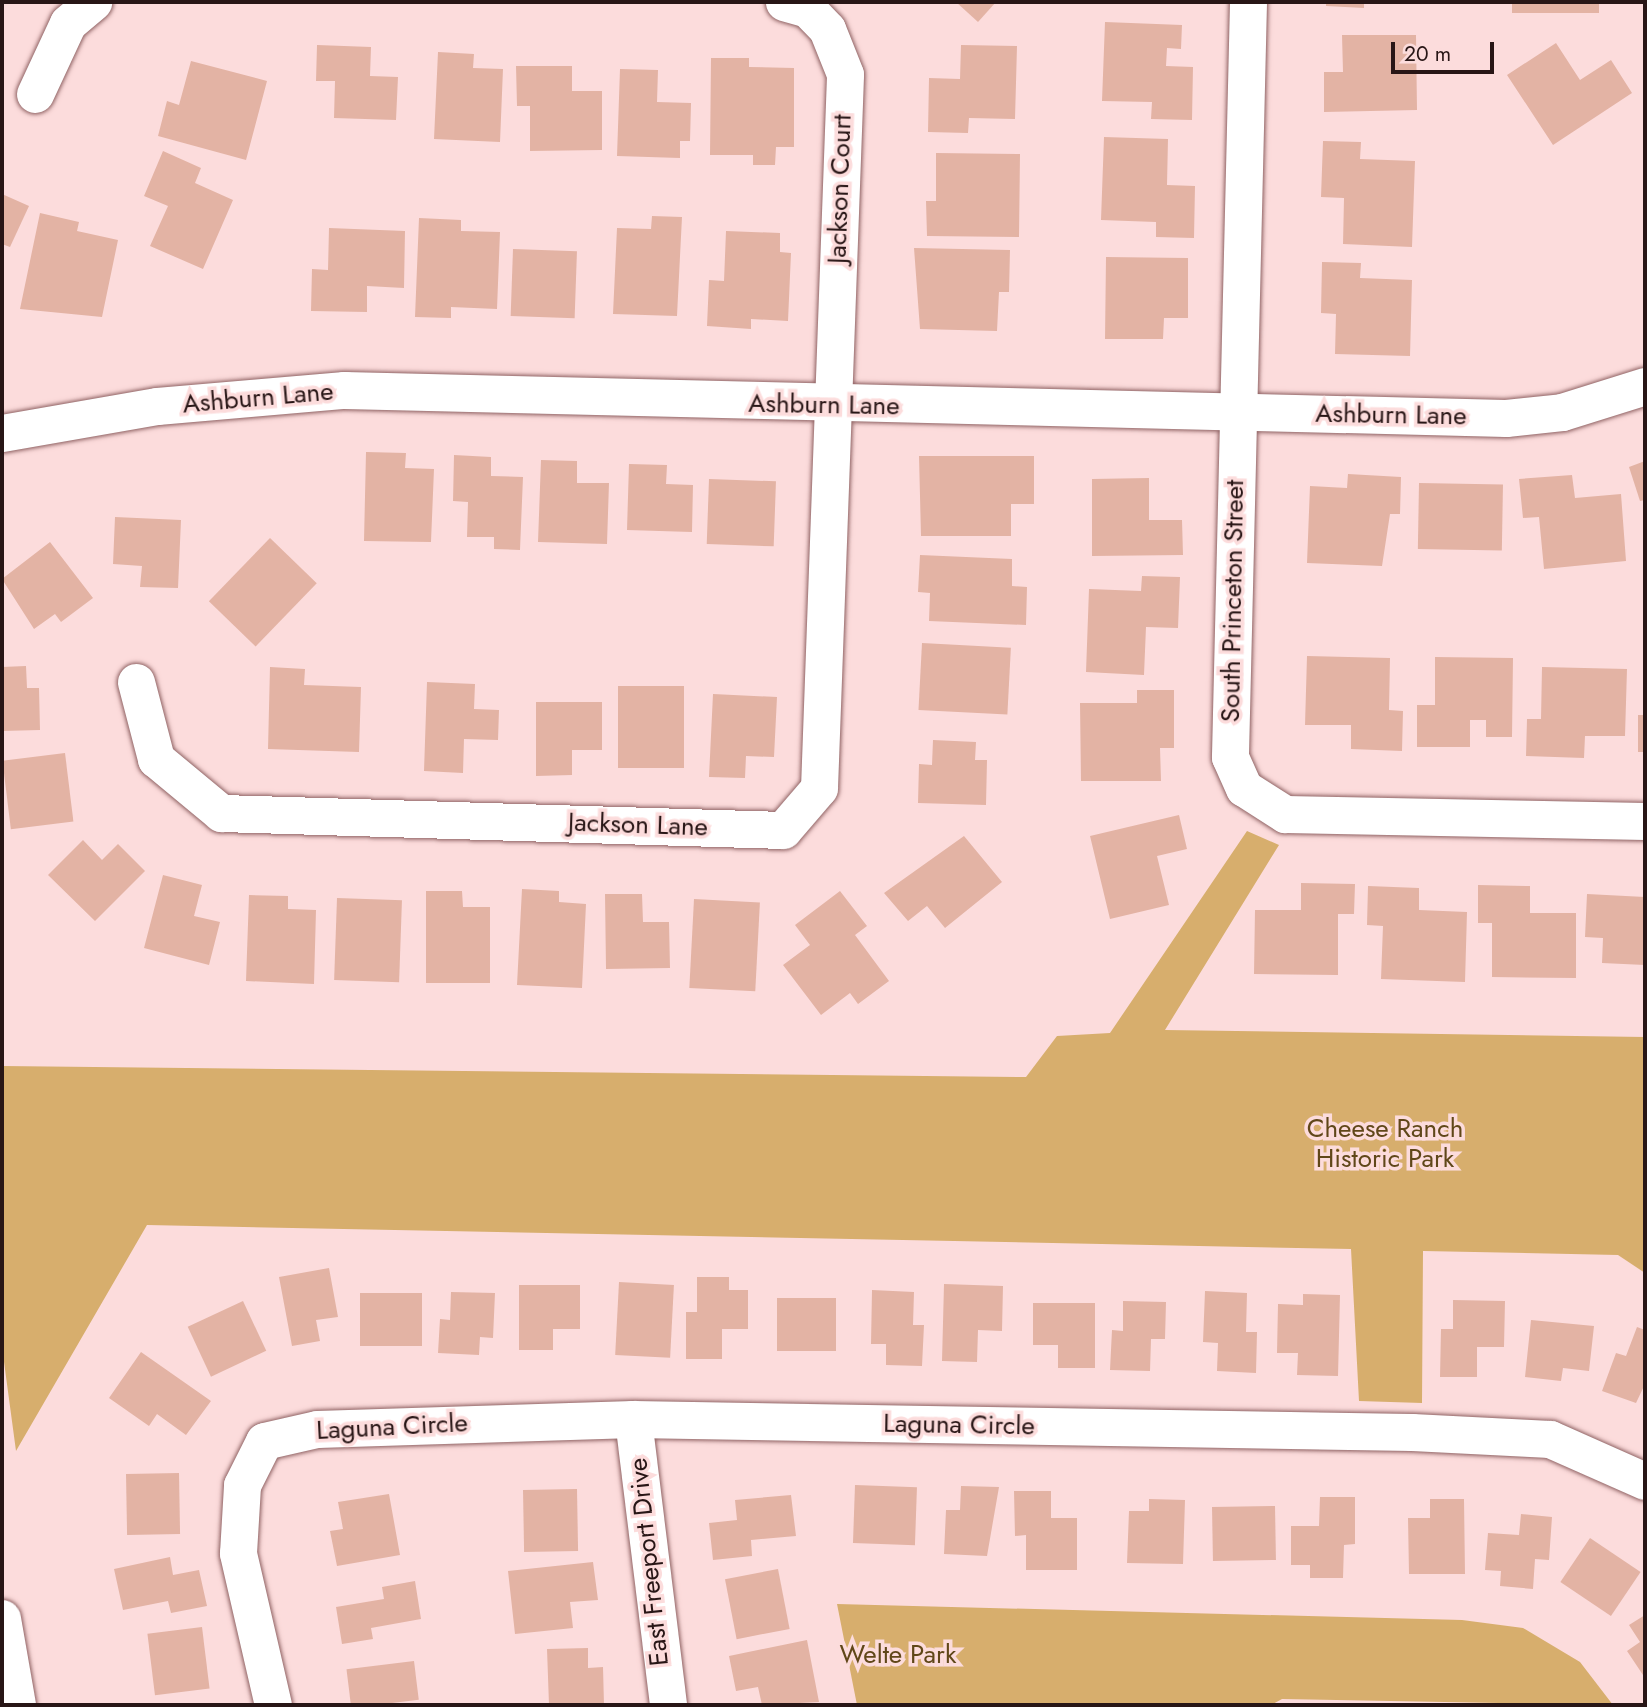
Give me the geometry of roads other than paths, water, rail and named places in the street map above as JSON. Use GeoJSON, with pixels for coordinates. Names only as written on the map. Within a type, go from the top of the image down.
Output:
{"type":"FeatureCollection","features":[{"type":"Feature","properties":{"kind":"main road"},"geometry":{"type":"LineString","coordinates":[[2,1619],[17,1705]]}},
{"type":"Feature","properties":{"kind":"street"},"geometry":{"type":"LineString","coordinates":[[35,94],[68,23],[93,2]]}},
{"type":"Feature","properties":{"kind":"street","name":"Jackson Court"},"geometry":{"type":"LineString","coordinates":[[784,2],[808,9],[827,29],[845,74],[832,406]]}},
{"type":"Feature","properties":{"kind":"street","name":"South Princeton Street"},"geometry":{"type":"LineString","coordinates":[[1248,2],[1236,412],[1230,757],[1259,803],[1285,814],[1645,821]]}},
{"type":"Feature","properties":{"kind":"street","name":"Ashburn Lane"},"geometry":{"type":"LineString","coordinates":[[2,433],[157,406],[344,390],[832,406],[1506,418],[1562,412],[1645,386]]}},
{"type":"Feature","properties":{"kind":"street","name":"Jackson Lane"},"geometry":{"type":"LineString","coordinates":[[136,682],[156,759],[221,814],[783,830],[819,788],[832,406]]}},
{"type":"Feature","properties":{"kind":"street","name":"Laguna Circle"},"geometry":{"type":"LineString","coordinates":[[273,1705],[238,1553],[242,1485],[264,1441],[381,1423],[633,1419],[1550,1439],[1645,1481]]}},
{"type":"Feature","properties":{"kind":"street","name":"East Freeport Drive"},"geometry":{"type":"LineString","coordinates":[[633,1419],[668,1705]]}},
{"type":"Feature","properties":{"kind":"park label","name":"Cheese Ranch Historic Park"},"geometry":{"type":"Point","coordinates":[1385,1144]}},
{"type":"Feature","properties":{"kind":"park label","name":"Welte Park"},"geometry":{"type":"Point","coordinates":[898,1655]}}]}
